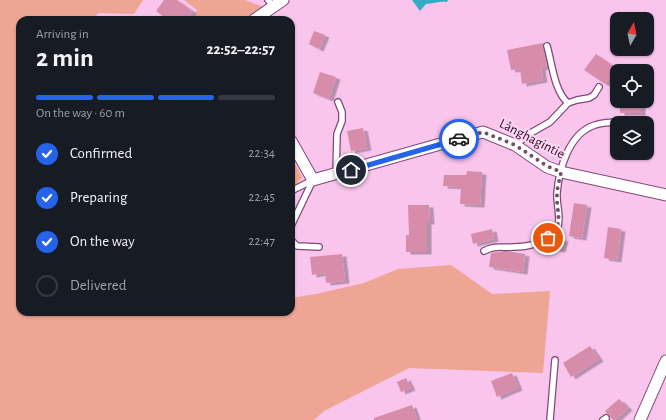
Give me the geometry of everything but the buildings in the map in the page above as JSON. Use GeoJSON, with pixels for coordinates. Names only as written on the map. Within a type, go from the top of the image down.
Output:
{"type":"FeatureCollection","features":[{"type":"Feature","properties":{"kind":"street"},"geometry":{"type":"LineString","coordinates":[[258,16],[271,3],[283,0]]}},
{"type":"Feature","properties":{"kind":"street","name":"Långhagintie"},"geometry":{"type":"LineString","coordinates":[[314,180],[483,132],[515,145],[547,166],[561,172],[666,195]]}},
{"type":"Feature","properties":{"kind":"street"},"geometry":{"type":"LineString","coordinates":[[295,148],[314,180]]}},
{"type":"Feature","properties":{"kind":"street"},"geometry":{"type":"LineString","coordinates":[[640,420],[666,361]]}},
{"type":"Feature","properties":{"kind":"lane"},"geometry":{"type":"LineString","coordinates":[[547,46],[558,90],[568,103]]}},
{"type":"Feature","properties":{"kind":"lane"},"geometry":{"type":"LineString","coordinates":[[515,145],[529,134],[550,122],[568,103],[590,98],[599,87]]}},
{"type":"Feature","properties":{"kind":"lane"},"geometry":{"type":"LineString","coordinates":[[336,174],[337,134],[342,121],[342,112],[338,102]]}},
{"type":"Feature","properties":{"kind":"lane"},"geometry":{"type":"LineString","coordinates":[[484,251],[492,247],[513,247],[535,244],[548,238],[555,231],[558,223],[557,193],[564,158],[572,144],[583,131],[594,125],[610,123]]}},
{"type":"Feature","properties":{"kind":"lane"},"geometry":{"type":"LineString","coordinates":[[295,189],[314,180]]}},
{"type":"Feature","properties":{"kind":"lane"},"geometry":{"type":"LineString","coordinates":[[295,218],[314,180]]}},
{"type":"Feature","properties":{"kind":"lane"},"geometry":{"type":"LineString","coordinates":[[295,244],[297,246],[319,247]]}},
{"type":"Feature","properties":{"kind":"lane"},"geometry":{"type":"LineString","coordinates":[[550,420],[555,360]]}},
{"type":"Feature","properties":{"kind":"shaded area"},"geometry":{"type":"Polygon","coordinates":[[[0,0],[143,0],[134,14],[98,13],[96,16],[16,16],[16,316],[295,316],[295,297],[364,283],[398,269],[451,265],[492,294],[550,291],[543,373],[409,368],[324,411],[314,420],[0,420],[0,0]]]}},
{"type":"Feature","properties":{"kind":"shaded area"},"geometry":{"type":"Polygon","coordinates":[[[184,0],[245,0],[266,8],[252,16],[193,16],[197,10],[184,0]]]}},
{"type":"Feature","properties":{"kind":"shaded area"},"geometry":{"type":"Polygon","coordinates":[[[295,164],[302,177],[295,186],[295,164]]]}},
{"type":"Feature","properties":{"kind":"water"},"geometry":{"type":"Polygon","coordinates":[[[412,0],[448,0],[447,2],[426,4],[420,11],[412,0]]]}},
{"type":"Feature","properties":{"kind":"way so far"},"geometry":{"type":"LineString","coordinates":[[459,139],[483,132],[515,145],[547,166],[561,172],[557,193],[558,223],[555,231],[548,238]]}},
{"type":"Feature","properties":{"kind":"route"},"geometry":{"type":"LineString","coordinates":[[351,170],[459,139]]}}]}
